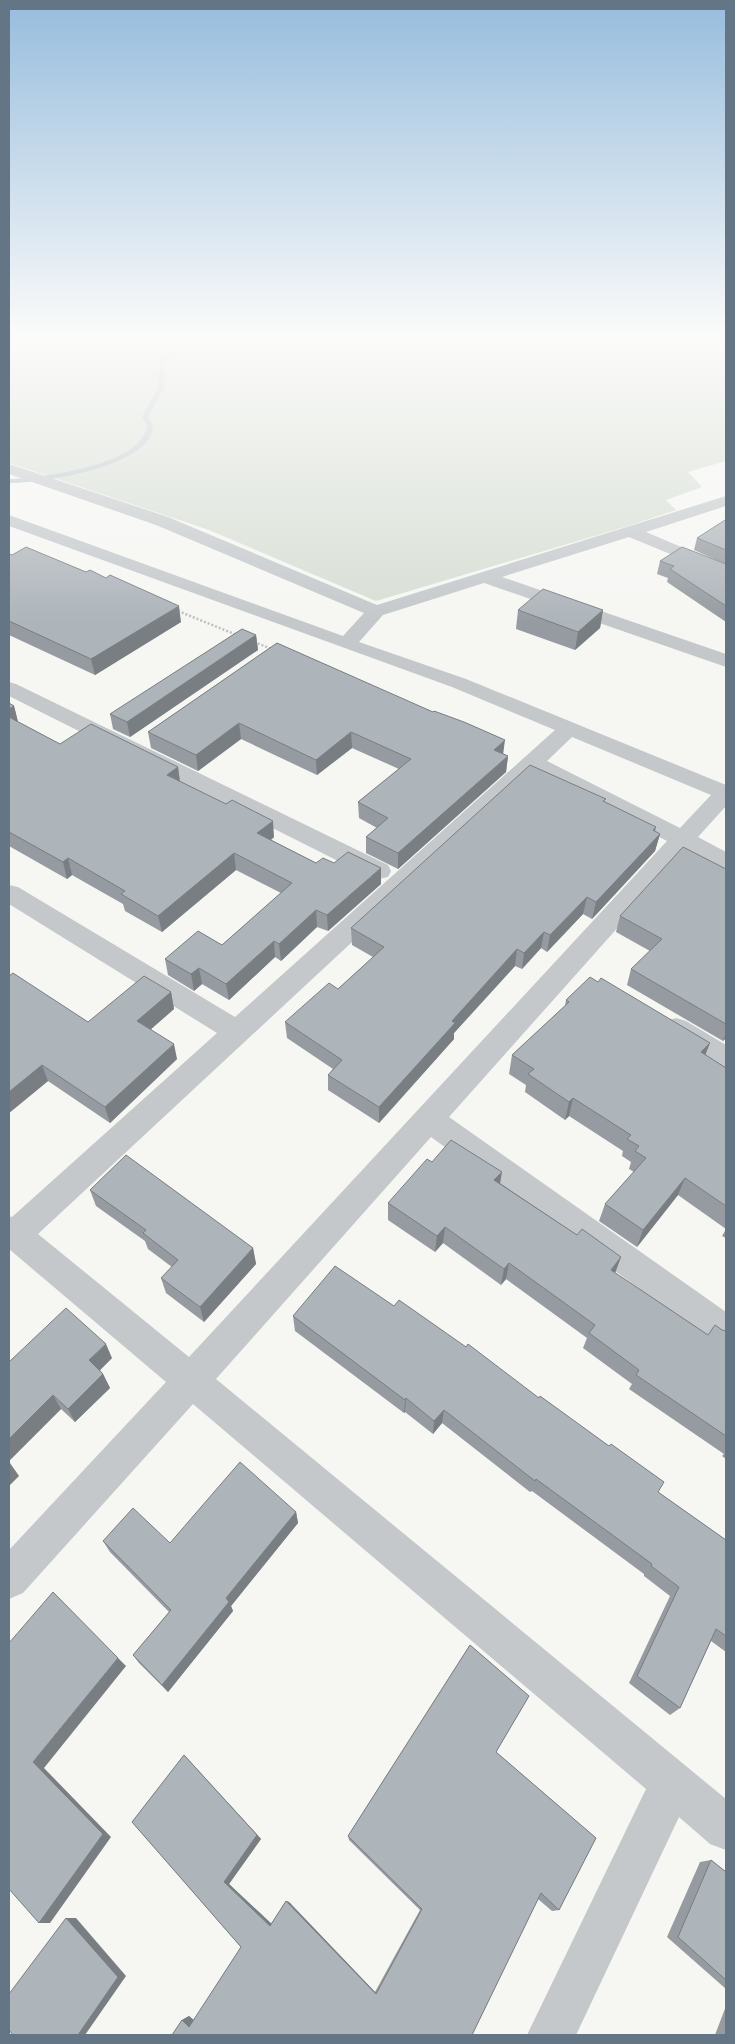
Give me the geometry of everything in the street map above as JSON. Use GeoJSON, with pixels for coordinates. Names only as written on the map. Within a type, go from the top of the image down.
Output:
{"type":"FeatureCollection","features":[{"type":"Feature","properties":{"kind":"street"},"geometry":{"type":"LineString","coordinates":[[9,469],[162,521],[376,611]]}},
{"type":"Feature","properties":{"kind":"street"},"geometry":{"type":"LineString","coordinates":[[347,644],[376,611],[726,501]]}},
{"type":"Feature","properties":{"kind":"street"},"geometry":{"type":"LineString","coordinates":[[9,520],[459,683],[726,793],[683,839],[582,972],[428,1118],[192,1381],[9,1579]]}},
{"type":"Feature","properties":{"kind":"street"},"geometry":{"type":"LineString","coordinates":[[632,532],[726,572]]}},
{"type":"Feature","properties":{"kind":"street"},"geometry":{"type":"LineString","coordinates":[[484,577],[726,661]]}},
{"type":"Feature","properties":{"kind":"street"},"geometry":{"type":"LineString","coordinates":[[282,644],[304,628]]}},
{"type":"Feature","properties":{"kind":"street"},"geometry":{"type":"LineString","coordinates":[[9,688],[140,743],[400,882]]}},
{"type":"Feature","properties":{"kind":"street"},"geometry":{"type":"LineString","coordinates":[[570,728],[237,1032],[12,1232],[726,1828]]}},
{"type":"Feature","properties":{"kind":"street"},"geometry":{"type":"LineString","coordinates":[[533,762],[726,862]]}},
{"type":"Feature","properties":{"kind":"street"},"geometry":{"type":"LineString","coordinates":[[9,893],[237,1032]]}},
{"type":"Feature","properties":{"kind":"street"},"geometry":{"type":"LineString","coordinates":[[652,1014],[726,1059]]}},
{"type":"Feature","properties":{"kind":"street"},"geometry":{"type":"LineString","coordinates":[[428,1118],[726,1332]]}},
{"type":"Feature","properties":{"kind":"street"},"geometry":{"type":"LineString","coordinates":[[551,2035],[672,1784]]}},
{"type":"Feature","properties":{"kind":"shaded area"},"geometry":{"type":"Polygon","coordinates":[[[9,432],[726,432],[726,461],[688,472],[702,487],[666,500],[676,510],[376,601],[209,530],[9,463],[9,432]]]}},
{"type":"Feature","properties":{"kind":"building"},"geometry":{"type":"Polygon","coordinates":[[[725,520],[726,550],[697,538],[725,520]]]}},
{"type":"Feature","properties":{"kind":"building"},"geometry":{"type":"Polygon","coordinates":[[[26,547],[86,572],[90,570],[106,578],[110,575],[179,606],[91,659],[9,621],[9,554],[12,555],[26,547]]]}},
{"type":"Feature","properties":{"kind":"building"},"geometry":{"type":"Polygon","coordinates":[[[682,547],[726,564],[726,606],[670,569],[674,566],[660,561],[682,547]]]}},
{"type":"Feature","properties":{"kind":"building"},"geometry":{"type":"Polygon","coordinates":[[[543,589],[603,610],[578,632],[518,610],[543,589]]]}},
{"type":"Feature","properties":{"kind":"building"},"geometry":{"type":"Polygon","coordinates":[[[242,629],[256,635],[127,722],[110,714],[242,629]]]}},
{"type":"Feature","properties":{"kind":"building"},"geometry":{"type":"Polygon","coordinates":[[[277,643],[433,712],[464,722],[505,740],[494,750],[508,756],[398,853],[366,837],[388,818],[358,802],[411,759],[351,732],[316,760],[239,723],[196,755],[148,732],[277,643]]]}},
{"type":"Feature","properties":{"kind":"building"},"geometry":{"type":"Polygon","coordinates":[[[9,717],[60,744],[91,724],[178,767],[167,775],[226,804],[232,800],[273,821],[257,833],[316,863],[323,858],[334,863],[348,852],[381,868],[327,915],[316,910],[279,944],[274,941],[226,984],[199,968],[191,974],[165,959],[198,931],[222,945],[292,883],[234,853],[158,916],[121,894],[125,891],[68,858],[63,862],[9,832],[9,717]]]}},
{"type":"Feature","properties":{"kind":"building"},"geometry":{"type":"Polygon","coordinates":[[[530,765],[606,799],[603,801],[656,827],[653,830],[660,834],[596,902],[587,897],[550,935],[544,932],[524,953],[517,949],[452,1021],[455,1023],[379,1107],[328,1075],[342,1060],[285,1022],[329,983],[338,989],[384,947],[351,928],[530,765]]]}},
{"type":"Feature","properties":{"kind":"building"},"geometry":{"type":"Polygon","coordinates":[[[683,847],[726,869],[726,1024],[631,969],[662,939],[620,916],[683,847]]]}},
{"type":"Feature","properties":{"kind":"building"},"geometry":{"type":"Polygon","coordinates":[[[13,973],[88,1022],[144,976],[171,992],[137,1021],[174,1044],[105,1107],[42,1065],[9,1092],[9,976],[13,973]]]}},
{"type":"Feature","properties":{"kind":"building"},"geometry":{"type":"Polygon","coordinates":[[[590,977],[598,982],[601,978],[710,1043],[701,1052],[726,1068],[726,1206],[685,1178],[643,1230],[605,1204],[646,1158],[635,1151],[639,1146],[627,1139],[631,1135],[573,1098],[569,1102],[528,1074],[534,1069],[512,1055],[569,1002],[566,1000],[590,977]]]}},
{"type":"Feature","properties":{"kind":"building"},"geometry":{"type":"Polygon","coordinates":[[[451,1140],[502,1172],[494,1180],[577,1235],[582,1229],[621,1257],[611,1270],[708,1335],[715,1325],[726,1331],[726,1436],[636,1375],[639,1370],[589,1333],[595,1325],[509,1263],[504,1269],[445,1227],[437,1236],[388,1203],[427,1159],[432,1162],[451,1140]]]}},
{"type":"Feature","properties":{"kind":"building"},"geometry":{"type":"Polygon","coordinates":[[[126,1155],[253,1248],[200,1307],[161,1278],[178,1260],[143,1233],[146,1230],[90,1190],[126,1155]]]}},
{"type":"Feature","properties":{"kind":"building"},"geometry":{"type":"Polygon","coordinates":[[[335,1266],[394,1306],[399,1300],[466,1347],[468,1344],[539,1398],[540,1396],[609,1446],[611,1444],[664,1482],[658,1492],[726,1540],[726,1636],[716,1629],[680,1708],[637,1676],[679,1587],[651,1566],[652,1564],[536,1479],[535,1481],[444,1410],[434,1421],[406,1398],[405,1400],[293,1316],[335,1266]]]}},
{"type":"Feature","properties":{"kind":"building"},"geometry":{"type":"Polygon","coordinates":[[[66,1308],[106,1344],[89,1360],[103,1374],[68,1409],[53,1395],[9,1439],[9,1362],[66,1308]]]}},
{"type":"Feature","properties":{"kind":"building"},"geometry":{"type":"Polygon","coordinates":[[[240,1462],[296,1512],[226,1598],[229,1602],[162,1685],[133,1655],[171,1610],[103,1541],[133,1508],[170,1543],[240,1462]]]}},
{"type":"Feature","properties":{"kind":"building"},"geometry":{"type":"Polygon","coordinates":[[[53,1592],[118,1658],[33,1762],[103,1834],[39,1923],[9,1889],[9,1643],[53,1592]]]}},
{"type":"Feature","properties":{"kind":"building"},"geometry":{"type":"Polygon","coordinates":[[[470,1645],[529,1696],[496,1752],[596,1838],[559,1910],[541,1893],[472,2035],[172,2035],[182,2020],[189,2027],[241,1947],[132,1822],[184,1755],[257,1835],[224,1882],[270,1926],[286,1901],[376,1994],[422,1909],[348,1836],[470,1645]]]}},
{"type":"Feature","properties":{"kind":"building"},"geometry":{"type":"Polygon","coordinates":[[[711,1860],[726,1872],[726,1980],[678,1937],[711,1860]]]}},
{"type":"Feature","properties":{"kind":"building"},"geometry":{"type":"Polygon","coordinates":[[[66,1918],[118,1977],[78,2035],[13,2035],[9,2030],[9,1994],[66,1918]]]}},
{"type":"Feature","properties":{"kind":"waterway"},"geometry":{"type":"LineString","coordinates":[[9,481],[42,479],[103,464],[137,447],[147,437],[148,432]]}}]}
